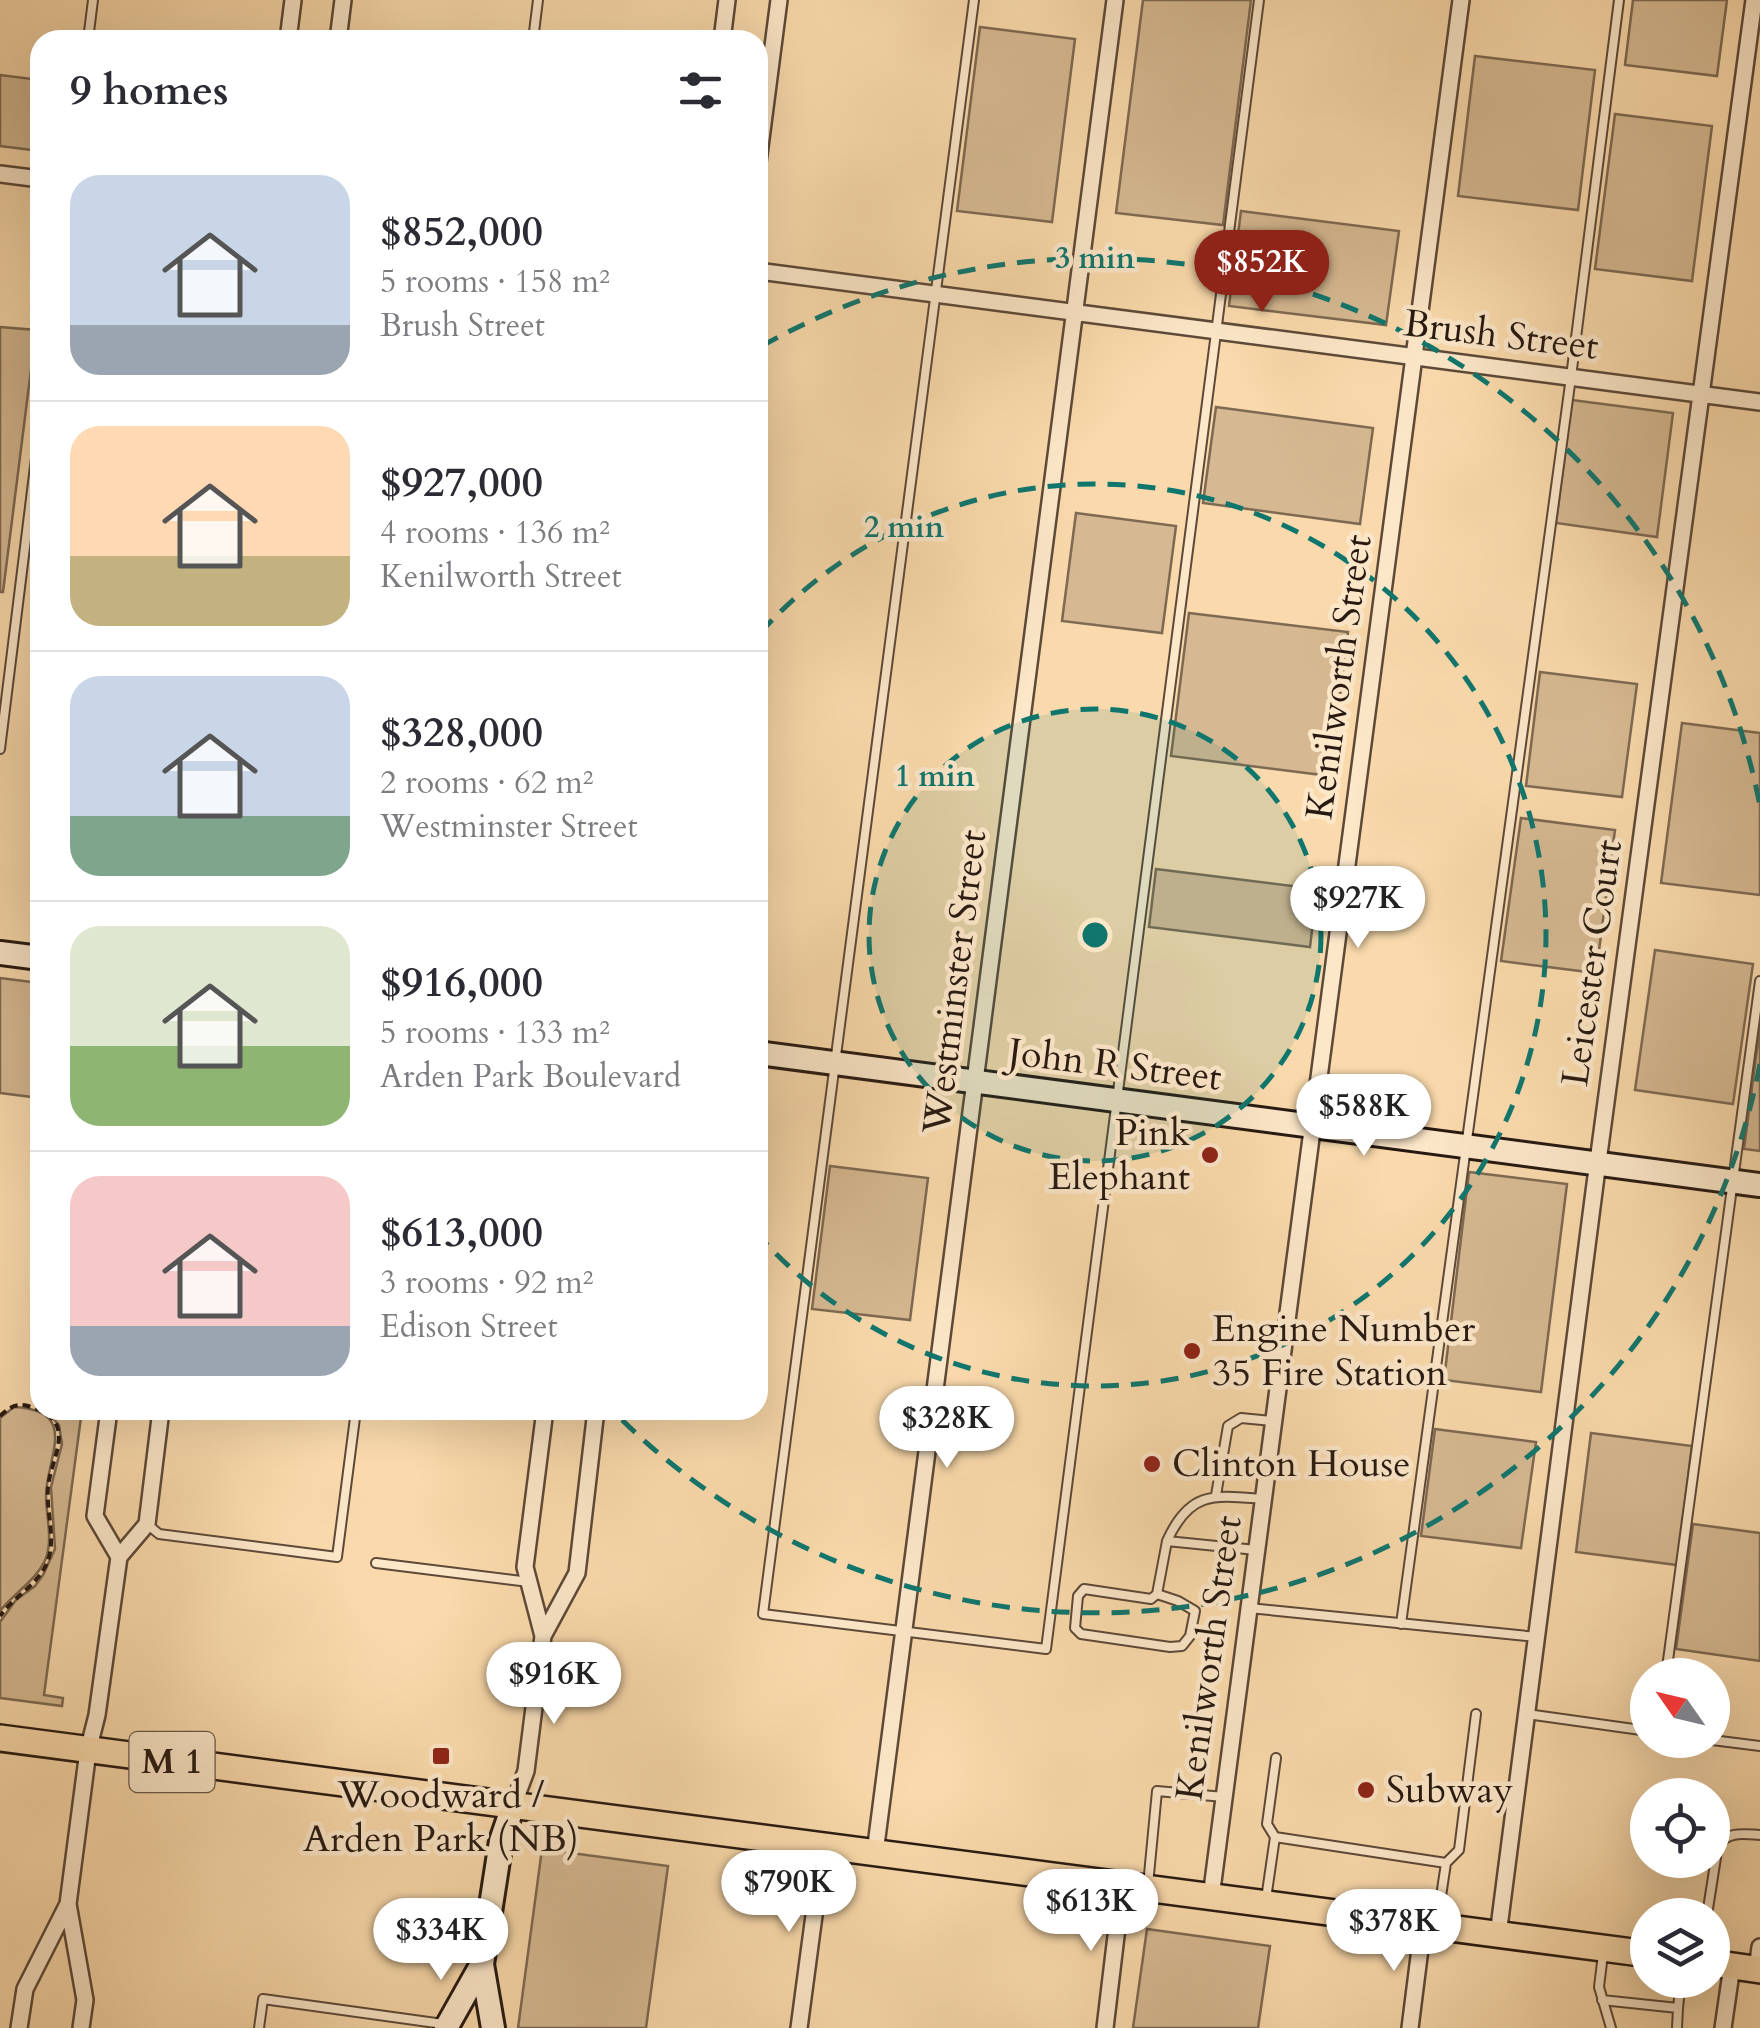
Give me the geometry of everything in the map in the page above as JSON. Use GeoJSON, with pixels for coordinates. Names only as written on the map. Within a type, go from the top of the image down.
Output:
{"type":"FeatureCollection","features":[{"type":"Feature","properties":{"kind":"main road","name":"M 1"},"geometry":{"type":"LineString","coordinates":[[0,1738],[1630,1952]]}},
{"type":"Feature","properties":{"kind":"street"},"geometry":{"type":"LineString","coordinates":[[289,30],[293,0]]}},
{"type":"Feature","properties":{"kind":"street"},"geometry":{"type":"LineString","coordinates":[[339,30],[343,0]]}},
{"type":"Feature","properties":{"kind":"street"},"geometry":{"type":"LineString","coordinates":[[723,30],[727,0]]}},
{"type":"Feature","properties":{"kind":"street"},"geometry":{"type":"LineString","coordinates":[[768,85],[779,0]]}},
{"type":"Feature","properties":{"kind":"street","name":"Westminster Street"},"geometry":{"type":"LineString","coordinates":[[875,1853],[1115,0]]}},
{"type":"Feature","properties":{"kind":"street","name":"Kenilworth Street"},"geometry":{"type":"LineString","coordinates":[[1211,1897],[1461,0]]}},
{"type":"Feature","properties":{"kind":"street","name":"Leicester Court"},"geometry":{"type":"LineString","coordinates":[[1498,1936],[1754,0]]}},
{"type":"Feature","properties":{"kind":"street"},"geometry":{"type":"LineString","coordinates":[[0,174],[30,178]]}},
{"type":"Feature","properties":{"kind":"street","name":"Brush Street"},"geometry":{"type":"LineString","coordinates":[[768,272],[1760,402]]}},
{"type":"Feature","properties":{"kind":"street"},"geometry":{"type":"LineString","coordinates":[[0,953],[30,957]]}},
{"type":"Feature","properties":{"kind":"street","name":"John R Street"},"geometry":{"type":"LineString","coordinates":[[768,1054],[1760,1185]]}},
{"type":"Feature","properties":{"kind":"street"},"geometry":{"type":"LineString","coordinates":[[108,1420],[95,1516],[119,1557]]}},
{"type":"Feature","properties":{"kind":"street"},"geometry":{"type":"LineString","coordinates":[[81,2028],[85,2000],[68,1904],[119,1557],[146,1524],[159,1420]]}},
{"type":"Feature","properties":{"kind":"street"},"geometry":{"type":"LineString","coordinates":[[543,1636],[524,1567],[544,1420]]}},
{"type":"Feature","properties":{"kind":"street"},"geometry":{"type":"LineString","coordinates":[[494,2028],[482,1964],[501,1841],[526,1770],[543,1636],[576,1573],[595,1420]]}},
{"type":"Feature","properties":{"kind":"street"},"geometry":{"type":"LineString","coordinates":[[799,2028],[824,1848]]}},
{"type":"Feature","properties":{"kind":"street"},"geometry":{"type":"LineString","coordinates":[[1105,2028],[1135,1888]]}},
{"type":"Feature","properties":{"kind":"street"},"geometry":{"type":"LineString","coordinates":[[19,2028],[24,1989],[68,1904]]}},
{"type":"Feature","properties":{"kind":"street"},"geometry":{"type":"LineString","coordinates":[[1410,2028],[1430,1926]]}},
{"type":"Feature","properties":{"kind":"street"},"geometry":{"type":"LineString","coordinates":[[1724,2028],[1744,1963]]}},
{"type":"Feature","properties":{"kind":"street"},"geometry":{"type":"LineString","coordinates":[[446,2026],[482,1964]]}},
{"type":"Feature","properties":{"kind":"lane"},"geometry":{"type":"LineString","coordinates":[[89,30],[93,0]]}},
{"type":"Feature","properties":{"kind":"lane"},"geometry":{"type":"LineString","coordinates":[[534,30],[538,0]]}},
{"type":"Feature","properties":{"kind":"lane"},"geometry":{"type":"LineString","coordinates":[[974,0],[763,1614],[1046,1649],[1259,0]]}},
{"type":"Feature","properties":{"kind":"lane"},"geometry":{"type":"LineString","coordinates":[[1402,1624],[1619,0]]}},
{"type":"Feature","properties":{"kind":"lane"},"geometry":{"type":"LineString","coordinates":[[0,749],[30,507]]}},
{"type":"Feature","properties":{"kind":"lane"},"geometry":{"type":"LineString","coordinates":[[1668,1658],[1760,981]]}},
{"type":"Feature","properties":{"kind":"lane"},"geometry":{"type":"LineString","coordinates":[[1216,1495],[1228,1426],[1240,1418],[1273,1421]]}},
{"type":"Feature","properties":{"kind":"lane"},"geometry":{"type":"LineString","coordinates":[[146,1524],[159,1534],[337,1557],[355,1420]]}},
{"type":"Feature","properties":{"kind":"lane"},"geometry":{"type":"LineString","coordinates":[[1156,1594],[1178,1600],[1195,1611],[1190,1636],[1182,1646],[1081,1634],[1075,1628],[1078,1596],[1084,1589],[1151,1598],[1156,1594],[1166,1540],[1177,1522],[1200,1500],[1216,1495],[1263,1499]]}},
{"type":"Feature","properties":{"kind":"lane"},"geometry":{"type":"LineString","coordinates":[[1166,1540],[1256,1550]]}},
{"type":"Feature","properties":{"kind":"lane"},"geometry":{"type":"LineString","coordinates":[[376,1564],[529,1582]]}},
{"type":"Feature","properties":{"kind":"lane"},"geometry":{"type":"LineString","coordinates":[[1248,1608],[1537,1637]]}},
{"type":"Feature","properties":{"kind":"lane"},"geometry":{"type":"LineString","coordinates":[[1430,1926],[1446,1863],[1458,1850],[1476,1714]]}},
{"type":"Feature","properties":{"kind":"lane"},"geometry":{"type":"LineString","coordinates":[[1527,1714],[1630,1728]]}},
{"type":"Feature","properties":{"kind":"lane"},"geometry":{"type":"LineString","coordinates":[[1730,1742],[1760,1746]]}},
{"type":"Feature","properties":{"kind":"lane"},"geometry":{"type":"LineString","coordinates":[[1265,1905],[1274,1838],[1267,1824],[1276,1758]]}},
{"type":"Feature","properties":{"kind":"lane"},"geometry":{"type":"LineString","coordinates":[[1135,1888],[1150,1853],[1157,1791],[1224,1796]]}},
{"type":"Feature","properties":{"kind":"lane"},"geometry":{"type":"LineString","coordinates":[[1710,1898],[1718,1846],[1731,1834],[1760,1835]]}},
{"type":"Feature","properties":{"kind":"lane"},"geometry":{"type":"LineString","coordinates":[[1274,1838],[1446,1863]]}},
{"type":"Feature","properties":{"kind":"lane"},"geometry":{"type":"LineString","coordinates":[[1603,1949],[1598,1987],[1613,2028]]}},
{"type":"Feature","properties":{"kind":"lane"},"geometry":{"type":"LineString","coordinates":[[1677,2028],[1679,1998]]}},
{"type":"Feature","properties":{"kind":"lane"},"geometry":{"type":"LineString","coordinates":[[259,2028],[263,1999],[446,2026]]}},
{"type":"Feature","properties":{"kind":"lane"},"geometry":{"type":"LineString","coordinates":[[1602,2000],[1678,2008]]}},
{"type":"Feature","properties":{"kind":"path"},"geometry":{"type":"LineString","coordinates":[[0,1416],[15,1404],[30,1406]]}},
{"type":"Feature","properties":{"kind":"path"},"geometry":{"type":"LineString","coordinates":[[0,1616],[40,1576],[49,1556],[48,1488],[60,1442],[52,1420]]}},
{"type":"Feature","properties":{"kind":"shaded area"},"geometry":{"type":"Polygon","coordinates":[[[1143,0],[1251,0],[1223,225],[1116,213],[1143,0]]]}},
{"type":"Feature","properties":{"kind":"shaded area"},"geometry":{"type":"Polygon","coordinates":[[[1633,0],[1727,0],[1717,76],[1625,65],[1633,0]]]}},
{"type":"Feature","properties":{"kind":"shaded area"},"geometry":{"type":"Polygon","coordinates":[[[980,27],[1075,39],[1052,222],[957,211],[980,27]]]}},
{"type":"Feature","properties":{"kind":"shaded area"},"geometry":{"type":"Polygon","coordinates":[[[1475,56],[1595,70],[1578,210],[1458,196],[1475,56]]]}},
{"type":"Feature","properties":{"kind":"shaded area"},"geometry":{"type":"Polygon","coordinates":[[[0,75],[30,79],[30,150],[0,146],[0,75]]]}},
{"type":"Feature","properties":{"kind":"shaded area"},"geometry":{"type":"Polygon","coordinates":[[[1615,114],[1712,126],[1692,281],[1595,269],[1615,114]]]}},
{"type":"Feature","properties":{"kind":"shaded area"},"geometry":{"type":"Polygon","coordinates":[[[1241,211],[1399,231],[1386,325],[1229,306],[1241,211]]]}},
{"type":"Feature","properties":{"kind":"shaded area"},"geometry":{"type":"Polygon","coordinates":[[[0,327],[30,330],[30,378],[0,592],[0,327]]]}},
{"type":"Feature","properties":{"kind":"shaded area"},"geometry":{"type":"Polygon","coordinates":[[[1572,400],[1673,413],[1657,537],[1556,523],[1572,400]]]}},
{"type":"Feature","properties":{"kind":"shaded area"},"geometry":{"type":"Polygon","coordinates":[[[1216,407],[1373,428],[1360,524],[1203,503],[1216,407]]]}},
{"type":"Feature","properties":{"kind":"shaded area"},"geometry":{"type":"Polygon","coordinates":[[[1076,513],[1176,526],[1162,633],[1062,621],[1076,513]]]}},
{"type":"Feature","properties":{"kind":"shaded area"},"geometry":{"type":"Polygon","coordinates":[[[1189,613],[1348,632],[1330,776],[1171,756],[1189,613]]]}},
{"type":"Feature","properties":{"kind":"shaded area"},"geometry":{"type":"Polygon","coordinates":[[[1540,672],[1637,684],[1622,797],[1526,786],[1540,672]]]}},
{"type":"Feature","properties":{"kind":"shaded area"},"geometry":{"type":"Polygon","coordinates":[[[1682,723],[1760,733],[1760,895],[1661,883],[1682,723]]]}},
{"type":"Feature","properties":{"kind":"shaded area"},"geometry":{"type":"Polygon","coordinates":[[[1521,818],[1615,830],[1596,973],[1501,961],[1521,818]]]}},
{"type":"Feature","properties":{"kind":"shaded area"},"geometry":{"type":"Polygon","coordinates":[[[1156,869],[1317,889],[1310,947],[1149,927],[1156,869]]]}},
{"type":"Feature","properties":{"kind":"shaded area"},"geometry":{"type":"Polygon","coordinates":[[[1655,950],[1753,964],[1733,1104],[1635,1090],[1655,950]]]}},
{"type":"Feature","properties":{"kind":"shaded area"},"geometry":{"type":"Polygon","coordinates":[[[0,978],[30,982],[30,1097],[0,1093],[0,978]]]}},
{"type":"Feature","properties":{"kind":"shaded area"},"geometry":{"type":"Polygon","coordinates":[[[1760,1026],[1760,1151],[1744,1149],[1760,1026]]]}},
{"type":"Feature","properties":{"kind":"shaded area"},"geometry":{"type":"Polygon","coordinates":[[[830,1166],[928,1178],[910,1320],[812,1309],[830,1166]]]}},
{"type":"Feature","properties":{"kind":"shaded area"},"geometry":{"type":"Polygon","coordinates":[[[1469,1172],[1567,1184],[1541,1392],[1444,1380],[1469,1172]]]}},
{"type":"Feature","properties":{"kind":"shaded area"},"geometry":{"type":"Polygon","coordinates":[[[14,1407],[30,1409],[30,1420],[49,1420],[55,1438],[47,1481],[46,1558],[37,1573],[0,1611],[0,1418],[14,1407]]]}},
{"type":"Feature","properties":{"kind":"shaded area"},"geometry":{"type":"Polygon","coordinates":[[[54,1420],[81,1420],[44,1695],[63,1698],[62,1706],[0,1698],[0,1622],[16,1600],[35,1586],[55,1549],[51,1487],[62,1444],[54,1420]]]}},
{"type":"Feature","properties":{"kind":"shaded area"},"geometry":{"type":"Polygon","coordinates":[[[1435,1429],[1536,1442],[1521,1548],[1421,1536],[1435,1429]]]}},
{"type":"Feature","properties":{"kind":"shaded area"},"geometry":{"type":"Polygon","coordinates":[[[1591,1433],[1692,1446],[1677,1565],[1576,1552],[1591,1433]]]}},
{"type":"Feature","properties":{"kind":"shaded area"},"geometry":{"type":"Polygon","coordinates":[[[1693,1524],[1760,1533],[1760,1661],[1676,1649],[1693,1524]]]}},
{"type":"Feature","properties":{"kind":"shaded area"},"geometry":{"type":"Polygon","coordinates":[[[542,1849],[668,1866],[646,2028],[518,2028],[542,1849]]]}},
{"type":"Feature","properties":{"kind":"shaded area"},"geometry":{"type":"Polygon","coordinates":[[[1147,1929],[1270,1946],[1258,2028],[1133,2028],[1147,1929]]]}},
{"type":"Feature","properties":{"kind":"place","name":"Pink Elephant"},"geometry":{"type":"Point","coordinates":[1210,1155]}},
{"type":"Feature","properties":{"kind":"place","name":"Engine Number 35 Fire Station"},"geometry":{"type":"Point","coordinates":[1192,1351]}},
{"type":"Feature","properties":{"kind":"place","name":"Clinton House"},"geometry":{"type":"Point","coordinates":[1152,1464]}},
{"type":"Feature","properties":{"kind":"place","name":"Woodward / Arden Park (NB)"},"geometry":{"type":"Point","coordinates":[441,1756]}},
{"type":"Feature","properties":{"kind":"place","name":"Subway"},"geometry":{"type":"Point","coordinates":[1366,1790]}}]}
